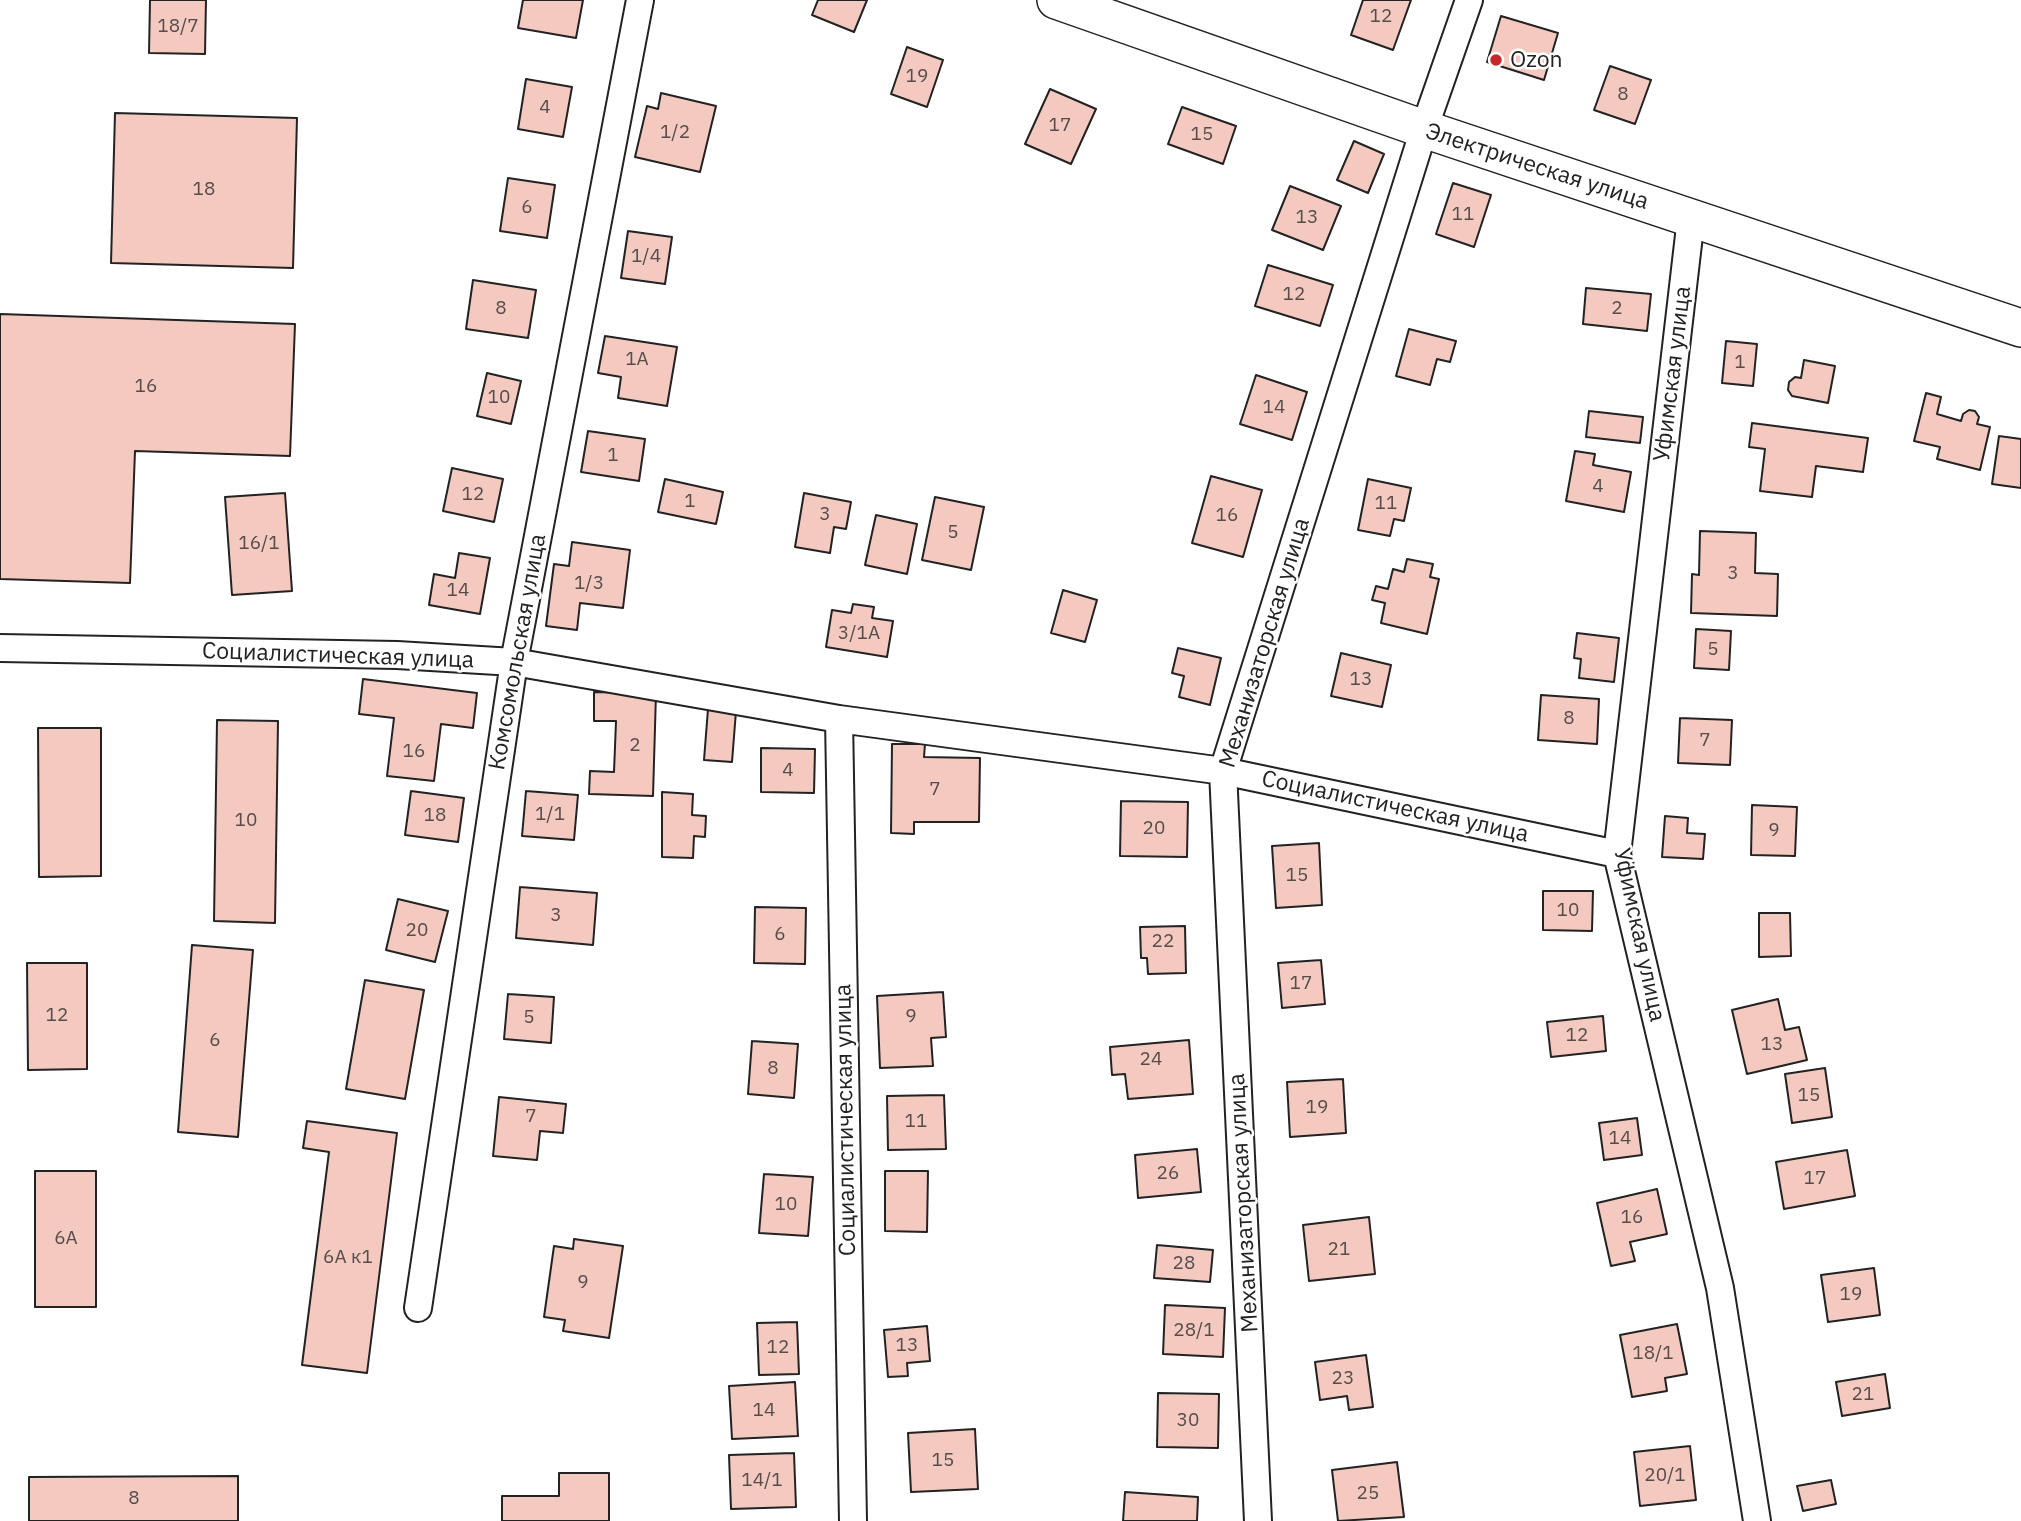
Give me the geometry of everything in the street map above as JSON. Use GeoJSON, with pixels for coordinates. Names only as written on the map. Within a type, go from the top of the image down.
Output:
{"type":"FeatureCollection","features":[{"type":"Feature","properties":{"kind":"main road","name":"Электрическая улица"},"geometry":{"type":"LineString","coordinates":[[1056,0],[1424,129],[2021,328]]}},
{"type":"Feature","properties":{"kind":"street","name":"Комсомольская улица"},"geometry":{"type":"LineString","coordinates":[[418,1308],[514,662],[640,0]]}},
{"type":"Feature","properties":{"kind":"street","name":"Механизаторская улица"},"geometry":{"type":"LineString","coordinates":[[1258,1521],[1223,771],[1424,129],[1469,0]]}},
{"type":"Feature","properties":{"kind":"street","name":"Уфимская улица"},"geometry":{"type":"LineString","coordinates":[[1691,218],[1617,854],[1720,1288],[1757,1521]]}},
{"type":"Feature","properties":{"kind":"street","name":"Социалистическая улица"},"geometry":{"type":"LineString","coordinates":[[0,648],[397,655],[514,662],[839,719],[1223,771],[1617,854]]}},
{"type":"Feature","properties":{"kind":"street","name":"Социалистическая улица"},"geometry":{"type":"LineString","coordinates":[[839,719],[853,1521]]}},
{"type":"Feature","properties":{"kind":"building"},"geometry":{"type":"Polygon","coordinates":[[[150,0],[206,0],[205,54],[149,53],[150,0]]]}},
{"type":"Feature","properties":{"kind":"building"},"geometry":{"type":"Polygon","coordinates":[[[523,0],[583,0],[576,38],[518,28],[523,0]]]}},
{"type":"Feature","properties":{"kind":"building"},"geometry":{"type":"Polygon","coordinates":[[[818,0],[867,0],[854,32],[812,15],[818,0]]]}},
{"type":"Feature","properties":{"kind":"building"},"geometry":{"type":"Polygon","coordinates":[[[1363,0],[1411,0],[1393,50],[1351,35],[1363,0]]]}},
{"type":"Feature","properties":{"kind":"building"},"geometry":{"type":"Polygon","coordinates":[[[1501,16],[1558,33],[1544,80],[1487,62],[1501,16]]]}},
{"type":"Feature","properties":{"kind":"building"},"geometry":{"type":"Polygon","coordinates":[[[907,47],[943,60],[927,107],[891,94],[907,47]]]}},
{"type":"Feature","properties":{"kind":"building"},"geometry":{"type":"Polygon","coordinates":[[[1610,66],[1651,80],[1635,124],[1594,110],[1610,66]]]}},
{"type":"Feature","properties":{"kind":"building"},"geometry":{"type":"Polygon","coordinates":[[[526,79],[572,87],[563,137],[518,129],[526,79]]]}},
{"type":"Feature","properties":{"kind":"building"},"geometry":{"type":"Polygon","coordinates":[[[1050,89],[1096,109],[1071,164],[1025,144],[1050,89]]]}},
{"type":"Feature","properties":{"kind":"building"},"geometry":{"type":"Polygon","coordinates":[[[661,93],[716,106],[700,172],[635,157],[647,106],[658,109],[661,93]]]}},
{"type":"Feature","properties":{"kind":"building"},"geometry":{"type":"Polygon","coordinates":[[[1182,107],[1236,126],[1223,164],[1168,144],[1182,107]]]}},
{"type":"Feature","properties":{"kind":"building"},"geometry":{"type":"Polygon","coordinates":[[[115,113],[297,118],[293,268],[111,263],[115,113]]]}},
{"type":"Feature","properties":{"kind":"building"},"geometry":{"type":"Polygon","coordinates":[[[1354,141],[1384,154],[1368,193],[1337,180],[1354,141]]]}},
{"type":"Feature","properties":{"kind":"building"},"geometry":{"type":"Polygon","coordinates":[[[508,178],[555,185],[547,238],[500,231],[508,178]]]}},
{"type":"Feature","properties":{"kind":"building"},"geometry":{"type":"Polygon","coordinates":[[[1453,183],[1491,195],[1474,247],[1436,234],[1453,183]]]}},
{"type":"Feature","properties":{"kind":"building"},"geometry":{"type":"Polygon","coordinates":[[[1290,186],[1341,206],[1323,250],[1272,230],[1290,186]]]}},
{"type":"Feature","properties":{"kind":"building"},"geometry":{"type":"Polygon","coordinates":[[[628,231],[672,237],[665,284],[621,278],[628,231]]]}},
{"type":"Feature","properties":{"kind":"building"},"geometry":{"type":"Polygon","coordinates":[[[1268,265],[1333,285],[1320,326],[1255,306],[1268,265]]]}},
{"type":"Feature","properties":{"kind":"building"},"geometry":{"type":"Polygon","coordinates":[[[473,280],[536,290],[528,338],[466,329],[473,280]]]}},
{"type":"Feature","properties":{"kind":"building"},"geometry":{"type":"Polygon","coordinates":[[[1586,288],[1651,294],[1647,331],[1583,324],[1586,288]]]}},
{"type":"Feature","properties":{"kind":"building"},"geometry":{"type":"Polygon","coordinates":[[[0,314],[295,324],[290,456],[135,451],[130,583],[0,579],[0,314]]]}},
{"type":"Feature","properties":{"kind":"building"},"geometry":{"type":"Polygon","coordinates":[[[1409,329],[1456,341],[1450,362],[1437,359],[1430,385],[1396,376],[1409,329]]]}},
{"type":"Feature","properties":{"kind":"building"},"geometry":{"type":"Polygon","coordinates":[[[605,336],[677,347],[667,406],[618,398],[621,377],[598,373],[605,336]]]}},
{"type":"Feature","properties":{"kind":"building"},"geometry":{"type":"Polygon","coordinates":[[[1726,341],[1757,344],[1753,386],[1722,383],[1726,341]]]}},
{"type":"Feature","properties":{"kind":"building"},"geometry":{"type":"Polygon","coordinates":[[[1804,360],[1835,366],[1828,403],[1792,396],[1788,390],[1789,382],[1795,377],[1801,378],[1804,360]]]}},
{"type":"Feature","properties":{"kind":"building"},"geometry":{"type":"Polygon","coordinates":[[[487,373],[521,381],[511,424],[477,416],[487,373]]]}},
{"type":"Feature","properties":{"kind":"building"},"geometry":{"type":"Polygon","coordinates":[[[1256,375],[1307,392],[1292,440],[1240,424],[1256,375]]]}},
{"type":"Feature","properties":{"kind":"building"},"geometry":{"type":"Polygon","coordinates":[[[1926,393],[1941,397],[1937,414],[1961,421],[1963,414],[1969,410],[1975,411],[1979,417],[1977,424],[1990,427],[1980,470],[1937,459],[1940,447],[1914,441],[1926,393]]]}},
{"type":"Feature","properties":{"kind":"building"},"geometry":{"type":"Polygon","coordinates":[[[1589,411],[1643,417],[1640,443],[1586,437],[1589,411]]]}},
{"type":"Feature","properties":{"kind":"building"},"geometry":{"type":"Polygon","coordinates":[[[1752,423],[1868,438],[1863,472],[1816,466],[1812,497],[1760,491],[1765,449],[1749,447],[1752,423]]]}},
{"type":"Feature","properties":{"kind":"building"},"geometry":{"type":"Polygon","coordinates":[[[588,431],[645,439],[639,481],[581,472],[588,431]]]}},
{"type":"Feature","properties":{"kind":"building"},"geometry":{"type":"Polygon","coordinates":[[[1999,436],[2021,439],[2021,488],[1992,484],[1999,436]]]}},
{"type":"Feature","properties":{"kind":"building"},"geometry":{"type":"Polygon","coordinates":[[[1575,451],[1595,454],[1593,465],[1631,472],[1624,512],[1566,501],[1575,451]]]}},
{"type":"Feature","properties":{"kind":"building"},"geometry":{"type":"Polygon","coordinates":[[[452,468],[503,479],[494,522],[443,511],[452,468]]]}},
{"type":"Feature","properties":{"kind":"building"},"geometry":{"type":"Polygon","coordinates":[[[1211,476],[1262,490],[1243,557],[1192,543],[1211,476]]]}},
{"type":"Feature","properties":{"kind":"building"},"geometry":{"type":"Polygon","coordinates":[[[665,479],[723,492],[716,524],[658,512],[665,479]]]}},
{"type":"Feature","properties":{"kind":"building"},"geometry":{"type":"Polygon","coordinates":[[[1368,479],[1411,488],[1404,521],[1394,519],[1390,536],[1358,530],[1368,479]]]}},
{"type":"Feature","properties":{"kind":"building"},"geometry":{"type":"Polygon","coordinates":[[[285,493],[292,591],[232,595],[225,497],[285,493]]]}},
{"type":"Feature","properties":{"kind":"building"},"geometry":{"type":"Polygon","coordinates":[[[804,493],[851,502],[846,529],[834,527],[830,553],[795,547],[804,493]]]}},
{"type":"Feature","properties":{"kind":"building"},"geometry":{"type":"Polygon","coordinates":[[[935,497],[984,507],[971,570],[922,560],[935,497]]]}},
{"type":"Feature","properties":{"kind":"building"},"geometry":{"type":"Polygon","coordinates":[[[876,515],[917,524],[907,574],[865,565],[876,515]]]}},
{"type":"Feature","properties":{"kind":"building"},"geometry":{"type":"Polygon","coordinates":[[[1700,531],[1756,533],[1755,573],[1778,574],[1777,616],[1691,613],[1692,574],[1699,575],[1700,531]]]}},
{"type":"Feature","properties":{"kind":"building"},"geometry":{"type":"Polygon","coordinates":[[[572,542],[630,550],[623,608],[580,603],[577,630],[546,626],[554,564],[569,566],[572,542]]]}},
{"type":"Feature","properties":{"kind":"building"},"geometry":{"type":"Polygon","coordinates":[[[459,553],[490,558],[480,614],[429,605],[434,574],[455,578],[459,553]]]}},
{"type":"Feature","properties":{"kind":"building"},"geometry":{"type":"Polygon","coordinates":[[[1407,559],[1433,564],[1430,577],[1439,579],[1427,634],[1381,623],[1385,603],[1372,600],[1376,586],[1388,589],[1393,569],[1404,572],[1407,559]]]}},
{"type":"Feature","properties":{"kind":"building"},"geometry":{"type":"Polygon","coordinates":[[[1063,590],[1097,600],[1085,642],[1051,633],[1063,590]]]}},
{"type":"Feature","properties":{"kind":"building"},"geometry":{"type":"Polygon","coordinates":[[[853,604],[874,607],[872,618],[893,621],[887,657],[826,647],[832,610],[851,613],[853,604]]]}},
{"type":"Feature","properties":{"kind":"building"},"geometry":{"type":"Polygon","coordinates":[[[1696,629],[1731,631],[1729,670],[1694,668],[1696,629]]]}},
{"type":"Feature","properties":{"kind":"building"},"geometry":{"type":"Polygon","coordinates":[[[1577,633],[1619,638],[1614,682],[1579,678],[1581,659],[1574,658],[1577,633]]]}},
{"type":"Feature","properties":{"kind":"building"},"geometry":{"type":"Polygon","coordinates":[[[1178,648],[1221,658],[1210,705],[1179,697],[1184,676],[1172,673],[1178,648]]]}},
{"type":"Feature","properties":{"kind":"building"},"geometry":{"type":"Polygon","coordinates":[[[1341,653],[1391,665],[1382,707],[1331,696],[1341,653]]]}},
{"type":"Feature","properties":{"kind":"building"},"geometry":{"type":"Polygon","coordinates":[[[363,679],[477,693],[473,728],[441,724],[434,781],[387,776],[394,718],[359,714],[363,679]]]}},
{"type":"Feature","properties":{"kind":"building"},"geometry":{"type":"Polygon","coordinates":[[[594,692],[656,693],[653,796],[589,794],[590,771],[614,772],[616,721],[594,721],[594,692]]]}},
{"type":"Feature","properties":{"kind":"building"},"geometry":{"type":"Polygon","coordinates":[[[1541,695],[1599,699],[1597,744],[1538,740],[1541,695]]]}},
{"type":"Feature","properties":{"kind":"building"},"geometry":{"type":"Polygon","coordinates":[[[708,709],[736,711],[732,762],[704,760],[708,709]]]}},
{"type":"Feature","properties":{"kind":"building"},"geometry":{"type":"Polygon","coordinates":[[[1680,718],[1732,720],[1730,765],[1678,763],[1680,718]]]}},
{"type":"Feature","properties":{"kind":"building"},"geometry":{"type":"Polygon","coordinates":[[[217,720],[278,721],[275,923],[214,921],[217,720]]]}},
{"type":"Feature","properties":{"kind":"building"},"geometry":{"type":"Polygon","coordinates":[[[38,728],[101,728],[101,876],[39,877],[38,728]]]}},
{"type":"Feature","properties":{"kind":"building"},"geometry":{"type":"Polygon","coordinates":[[[892,744],[925,744],[924,757],[980,758],[979,822],[914,822],[914,834],[891,833],[892,744]]]}},
{"type":"Feature","properties":{"kind":"building"},"geometry":{"type":"Polygon","coordinates":[[[761,748],[815,749],[814,793],[761,792],[761,748]]]}},
{"type":"Feature","properties":{"kind":"building"},"geometry":{"type":"Polygon","coordinates":[[[411,791],[464,798],[458,842],[405,835],[411,791]]]}},
{"type":"Feature","properties":{"kind":"building"},"geometry":{"type":"Polygon","coordinates":[[[526,791],[578,795],[574,840],[522,836],[526,791]]]}},
{"type":"Feature","properties":{"kind":"building"},"geometry":{"type":"Polygon","coordinates":[[[662,792],[693,794],[692,815],[706,816],[705,837],[694,836],[693,858],[662,857],[662,792]]]}},
{"type":"Feature","properties":{"kind":"building"},"geometry":{"type":"Polygon","coordinates":[[[1121,801],[1188,802],[1187,857],[1120,856],[1121,801]]]}},
{"type":"Feature","properties":{"kind":"building"},"geometry":{"type":"Polygon","coordinates":[[[1752,805],[1797,807],[1795,856],[1751,855],[1752,805]]]}},
{"type":"Feature","properties":{"kind":"building"},"geometry":{"type":"Polygon","coordinates":[[[1665,816],[1688,818],[1687,833],[1705,834],[1703,859],[1662,857],[1665,816]]]}},
{"type":"Feature","properties":{"kind":"building"},"geometry":{"type":"Polygon","coordinates":[[[1319,843],[1322,905],[1276,908],[1272,846],[1319,843]]]}},
{"type":"Feature","properties":{"kind":"building"},"geometry":{"type":"Polygon","coordinates":[[[520,887],[597,893],[593,945],[516,938],[520,887]]]}},
{"type":"Feature","properties":{"kind":"building"},"geometry":{"type":"Polygon","coordinates":[[[1543,891],[1593,891],[1592,931],[1543,930],[1543,891]]]}},
{"type":"Feature","properties":{"kind":"building"},"geometry":{"type":"Polygon","coordinates":[[[398,899],[448,911],[435,962],[386,950],[398,899]]]}},
{"type":"Feature","properties":{"kind":"building"},"geometry":{"type":"Polygon","coordinates":[[[755,907],[806,908],[805,964],[754,963],[755,907]]]}},
{"type":"Feature","properties":{"kind":"building"},"geometry":{"type":"Polygon","coordinates":[[[1759,913],[1790,913],[1791,956],[1759,957],[1759,913]]]}},
{"type":"Feature","properties":{"kind":"building"},"geometry":{"type":"Polygon","coordinates":[[[1185,926],[1186,973],[1148,974],[1147,958],[1141,958],[1140,927],[1185,926]]]}},
{"type":"Feature","properties":{"kind":"building"},"geometry":{"type":"Polygon","coordinates":[[[192,945],[253,950],[238,1137],[178,1132],[192,945]]]}},
{"type":"Feature","properties":{"kind":"building"},"geometry":{"type":"Polygon","coordinates":[[[1321,960],[1325,1004],[1282,1008],[1278,963],[1321,960]]]}},
{"type":"Feature","properties":{"kind":"building"},"geometry":{"type":"Polygon","coordinates":[[[27,963],[87,963],[87,1069],[28,1070],[27,963]]]}},
{"type":"Feature","properties":{"kind":"building"},"geometry":{"type":"Polygon","coordinates":[[[365,980],[424,990],[405,1099],[346,1089],[365,980]]]}},
{"type":"Feature","properties":{"kind":"building"},"geometry":{"type":"Polygon","coordinates":[[[943,992],[946,1037],[931,1038],[933,1066],[880,1068],[877,996],[943,992]]]}},
{"type":"Feature","properties":{"kind":"building"},"geometry":{"type":"Polygon","coordinates":[[[508,994],[554,997],[551,1043],[504,1039],[508,994]]]}},
{"type":"Feature","properties":{"kind":"building"},"geometry":{"type":"Polygon","coordinates":[[[1778,999],[1785,1030],[1799,1027],[1807,1060],[1747,1074],[1732,1010],[1778,999]]]}},
{"type":"Feature","properties":{"kind":"building"},"geometry":{"type":"Polygon","coordinates":[[[1603,1016],[1606,1051],[1551,1057],[1547,1022],[1603,1016]]]}},
{"type":"Feature","properties":{"kind":"building"},"geometry":{"type":"Polygon","coordinates":[[[1189,1040],[1193,1094],[1128,1099],[1125,1074],[1112,1075],[1110,1047],[1189,1040]]]}},
{"type":"Feature","properties":{"kind":"building"},"geometry":{"type":"Polygon","coordinates":[[[752,1041],[798,1044],[794,1098],[748,1094],[752,1041]]]}},
{"type":"Feature","properties":{"kind":"building"},"geometry":{"type":"Polygon","coordinates":[[[1825,1068],[1832,1117],[1792,1123],[1785,1074],[1825,1068]]]}},
{"type":"Feature","properties":{"kind":"building"},"geometry":{"type":"Polygon","coordinates":[[[1343,1079],[1346,1133],[1290,1137],[1287,1082],[1343,1079]]]}},
{"type":"Feature","properties":{"kind":"building"},"geometry":{"type":"Polygon","coordinates":[[[944,1095],[946,1149],[888,1150],[887,1096],[944,1095]]]}},
{"type":"Feature","properties":{"kind":"building"},"geometry":{"type":"Polygon","coordinates":[[[499,1097],[566,1104],[563,1133],[540,1131],[537,1160],[493,1156],[499,1097]]]}},
{"type":"Feature","properties":{"kind":"building"},"geometry":{"type":"Polygon","coordinates":[[[1637,1118],[1642,1155],[1604,1160],[1599,1123],[1637,1118]]]}},
{"type":"Feature","properties":{"kind":"building"},"geometry":{"type":"Polygon","coordinates":[[[307,1121],[397,1133],[367,1373],[302,1365],[329,1152],[303,1148],[307,1121]]]}},
{"type":"Feature","properties":{"kind":"building"},"geometry":{"type":"Polygon","coordinates":[[[1197,1149],[1201,1192],[1138,1198],[1135,1155],[1197,1149]]]}},
{"type":"Feature","properties":{"kind":"building"},"geometry":{"type":"Polygon","coordinates":[[[1847,1150],[1855,1196],[1784,1209],[1776,1162],[1847,1150]]]}},
{"type":"Feature","properties":{"kind":"building"},"geometry":{"type":"Polygon","coordinates":[[[35,1171],[96,1171],[96,1307],[35,1307],[35,1171]]]}},
{"type":"Feature","properties":{"kind":"building"},"geometry":{"type":"Polygon","coordinates":[[[885,1171],[928,1171],[927,1232],[885,1231],[885,1171]]]}},
{"type":"Feature","properties":{"kind":"building"},"geometry":{"type":"Polygon","coordinates":[[[764,1174],[813,1177],[808,1236],[759,1233],[764,1174]]]}},
{"type":"Feature","properties":{"kind":"building"},"geometry":{"type":"Polygon","coordinates":[[[1657,1189],[1667,1234],[1630,1242],[1635,1261],[1611,1266],[1597,1203],[1657,1189]]]}},
{"type":"Feature","properties":{"kind":"building"},"geometry":{"type":"Polygon","coordinates":[[[1369,1217],[1375,1274],[1309,1281],[1303,1225],[1369,1217]]]}},
{"type":"Feature","properties":{"kind":"building"},"geometry":{"type":"Polygon","coordinates":[[[574,1239],[623,1246],[609,1338],[563,1331],[565,1320],[544,1317],[554,1246],[573,1249],[574,1239]]]}},
{"type":"Feature","properties":{"kind":"building"},"geometry":{"type":"Polygon","coordinates":[[[1157,1245],[1213,1250],[1210,1282],[1154,1278],[1157,1245]]]}},
{"type":"Feature","properties":{"kind":"building"},"geometry":{"type":"Polygon","coordinates":[[[1874,1268],[1880,1315],[1828,1322],[1821,1275],[1874,1268]]]}},
{"type":"Feature","properties":{"kind":"building"},"geometry":{"type":"Polygon","coordinates":[[[1165,1305],[1225,1308],[1223,1357],[1163,1354],[1165,1305]]]}},
{"type":"Feature","properties":{"kind":"building"},"geometry":{"type":"Polygon","coordinates":[[[797,1322],[799,1374],[759,1375],[757,1323],[797,1322]]]}},
{"type":"Feature","properties":{"kind":"building"},"geometry":{"type":"Polygon","coordinates":[[[1677,1324],[1687,1374],[1665,1378],[1667,1391],[1632,1397],[1620,1335],[1677,1324]]]}},
{"type":"Feature","properties":{"kind":"building"},"geometry":{"type":"Polygon","coordinates":[[[927,1326],[930,1361],[907,1363],[908,1376],[888,1377],[884,1330],[927,1326]]]}},
{"type":"Feature","properties":{"kind":"building"},"geometry":{"type":"Polygon","coordinates":[[[1366,1355],[1373,1407],[1349,1410],[1347,1396],[1320,1400],[1315,1362],[1366,1355]]]}},
{"type":"Feature","properties":{"kind":"building"},"geometry":{"type":"Polygon","coordinates":[[[1885,1374],[1890,1408],[1842,1416],[1836,1382],[1885,1374]]]}},
{"type":"Feature","properties":{"kind":"building"},"geometry":{"type":"Polygon","coordinates":[[[795,1382],[798,1436],[732,1439],[729,1386],[795,1382]]]}},
{"type":"Feature","properties":{"kind":"building"},"geometry":{"type":"Polygon","coordinates":[[[1158,1393],[1219,1394],[1218,1448],[1157,1447],[1158,1393]]]}},
{"type":"Feature","properties":{"kind":"building"},"geometry":{"type":"Polygon","coordinates":[[[975,1429],[978,1489],[911,1492],[908,1433],[975,1429]]]}},
{"type":"Feature","properties":{"kind":"building"},"geometry":{"type":"Polygon","coordinates":[[[1690,1446],[1696,1500],[1640,1506],[1634,1452],[1690,1446]]]}},
{"type":"Feature","properties":{"kind":"building"},"geometry":{"type":"Polygon","coordinates":[[[794,1453],[796,1507],[731,1509],[729,1455],[794,1453]]]}},
{"type":"Feature","properties":{"kind":"building"},"geometry":{"type":"Polygon","coordinates":[[[1397,1462],[1404,1517],[1338,1521],[1332,1470],[1397,1462]]]}},
{"type":"Feature","properties":{"kind":"building"},"geometry":{"type":"Polygon","coordinates":[[[559,1473],[609,1473],[609,1521],[502,1521],[502,1496],[559,1496],[559,1473]]]}},
{"type":"Feature","properties":{"kind":"building"},"geometry":{"type":"Polygon","coordinates":[[[238,1476],[238,1521],[29,1521],[29,1477],[238,1476]]]}},
{"type":"Feature","properties":{"kind":"building"},"geometry":{"type":"Polygon","coordinates":[[[1831,1480],[1836,1504],[1803,1511],[1797,1486],[1831,1480]]]}},
{"type":"Feature","properties":{"kind":"building"},"geometry":{"type":"Polygon","coordinates":[[[1125,1492],[1198,1497],[1197,1521],[1123,1521],[1125,1492]]]}},
{"type":"Feature","properties":{"kind":"place","name":"Ozon"},"geometry":{"type":"Point","coordinates":[1496,60]}}]}
